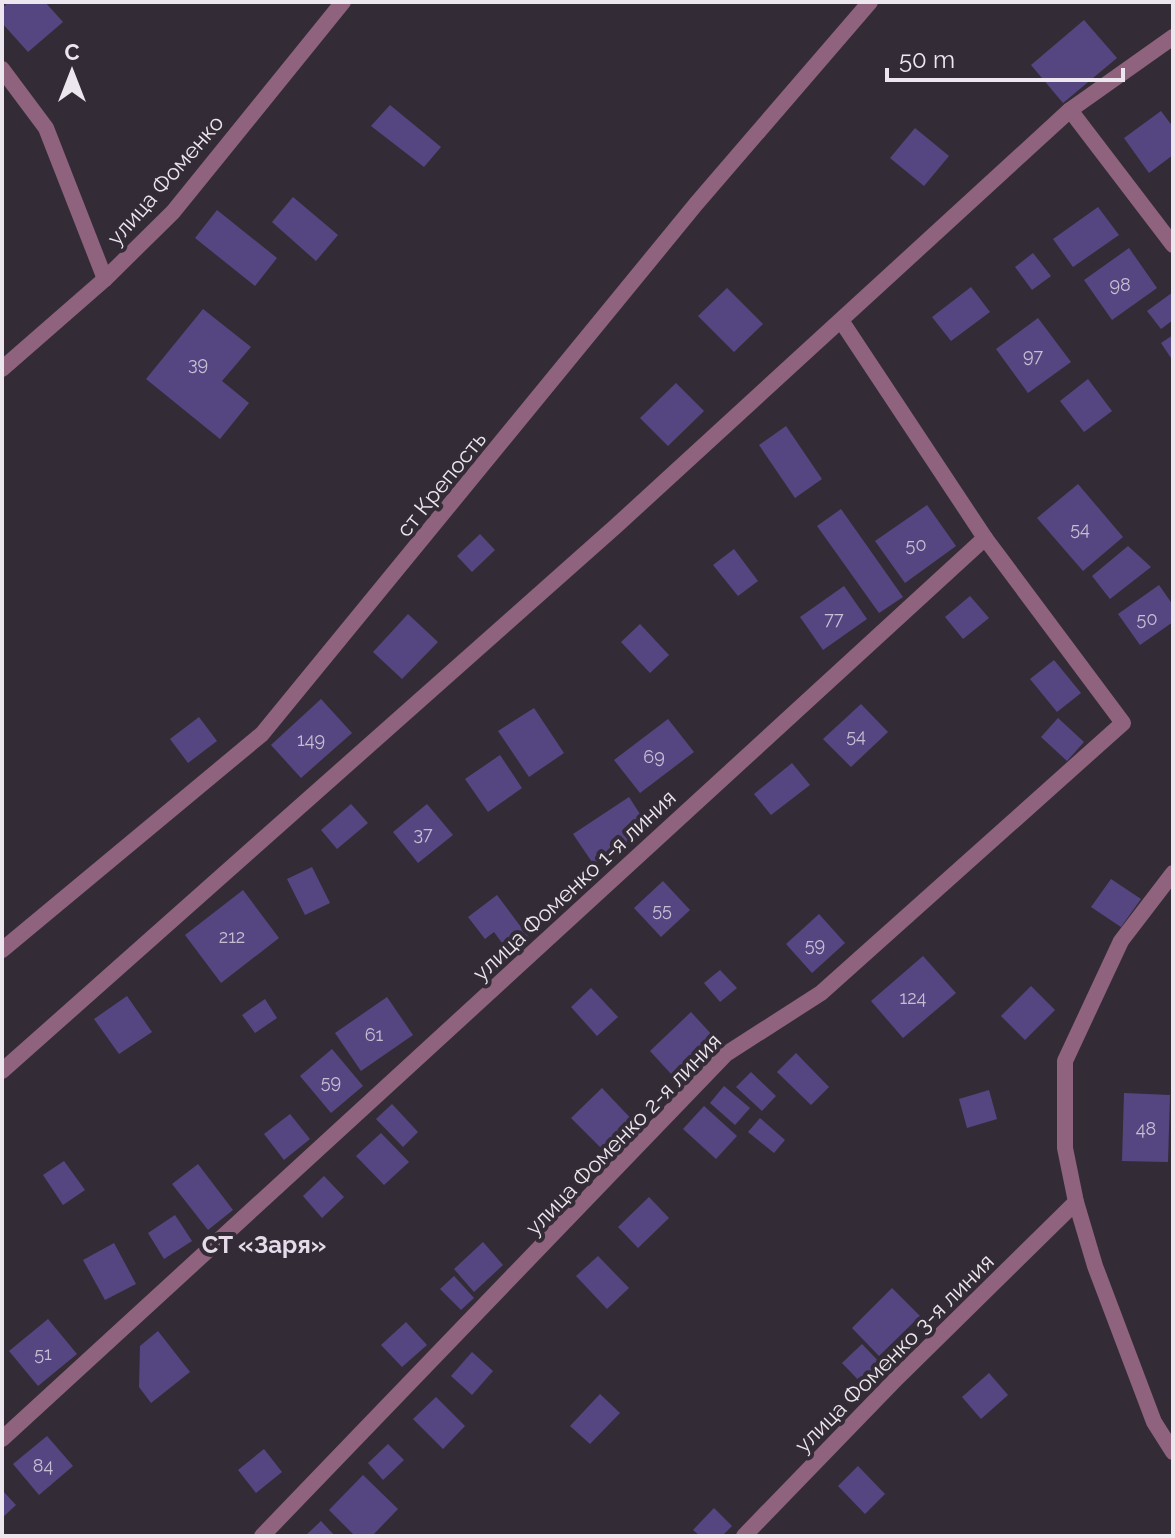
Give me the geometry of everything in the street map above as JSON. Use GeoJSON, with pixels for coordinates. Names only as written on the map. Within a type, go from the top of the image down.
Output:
{"type":"FeatureCollection","features":[{"type":"Feature","properties":{"kind":"street","name":"улица Фоменко"},"geometry":{"type":"LineString","coordinates":[[2,369],[105,279],[173,212],[343,2]]}},
{"type":"Feature","properties":{"kind":"street","name":"ст Крепость"},"geometry":{"type":"LineString","coordinates":[[2,950],[262,734],[696,204],[870,2]]}},
{"type":"Feature","properties":{"kind":"street"},"geometry":{"type":"LineString","coordinates":[[2,1071],[842,322],[1070,110],[1173,37]]}},
{"type":"Feature","properties":{"kind":"street"},"geometry":{"type":"LineString","coordinates":[[2,69],[46,128],[105,279]]}},
{"type":"Feature","properties":{"kind":"street"},"geometry":{"type":"LineString","coordinates":[[1070,110],[1173,245]]}},
{"type":"Feature","properties":{"kind":"street"},"geometry":{"type":"LineString","coordinates":[[842,322],[985,538]]}},
{"type":"Feature","properties":{"kind":"street","name":"улица Фоменко 1-я линия"},"geometry":{"type":"LineString","coordinates":[[2,1439],[985,538]]}},
{"type":"Feature","properties":{"kind":"street","name":"улица Фоменко 2-я линия"},"geometry":{"type":"LineString","coordinates":[[262,1536],[726,1054],[821,993],[1123,723],[985,538]]}},
{"type":"Feature","properties":{"kind":"street"},"geometry":{"type":"LineString","coordinates":[[1173,873],[1121,941],[1065,1061],[1065,1148],[1076,1202],[1095,1266],[1154,1422],[1173,1452]]}},
{"type":"Feature","properties":{"kind":"street","name":"улица Фоменко 3-я линия"},"geometry":{"type":"LineString","coordinates":[[744,1536],[897,1378],[1076,1202]]}},
{"type":"Feature","properties":{"kind":"building"},"geometry":{"type":"Polygon","coordinates":[[[9,2],[45,2],[63,22],[28,52],[2,23],[2,8],[9,2]]]}},
{"type":"Feature","properties":{"kind":"building"},"geometry":{"type":"Polygon","coordinates":[[[1084,20],[1117,58],[1063,103],[1031,65],[1084,20]]]}},
{"type":"Feature","properties":{"kind":"building"},"geometry":{"type":"Polygon","coordinates":[[[390,105],[441,147],[424,167],[371,126],[390,105]]]}},
{"type":"Feature","properties":{"kind":"building"},"geometry":{"type":"Polygon","coordinates":[[[1161,111],[1173,127],[1173,155],[1149,173],[1124,138],[1161,111]]]}},
{"type":"Feature","properties":{"kind":"building"},"geometry":{"type":"Polygon","coordinates":[[[915,128],[949,156],[924,186],[890,158],[915,128]]]}},
{"type":"Feature","properties":{"kind":"building"},"geometry":{"type":"Polygon","coordinates":[[[293,197],[338,235],[316,261],[272,222],[293,197]]]}},
{"type":"Feature","properties":{"kind":"building"},"geometry":{"type":"Polygon","coordinates":[[[1098,207],[1119,235],[1073,267],[1053,239],[1098,207]]]}},
{"type":"Feature","properties":{"kind":"building"},"geometry":{"type":"Polygon","coordinates":[[[217,210],[277,258],[255,286],[195,238],[217,210]]]}},
{"type":"Feature","properties":{"kind":"building"},"geometry":{"type":"Polygon","coordinates":[[[1129,248],[1157,288],[1112,320],[1084,280],[1129,248]]]}},
{"type":"Feature","properties":{"kind":"building"},"geometry":{"type":"Polygon","coordinates":[[[1033,253],[1051,276],[1032,290],[1015,267],[1033,253]]]}},
{"type":"Feature","properties":{"kind":"building"},"geometry":{"type":"Polygon","coordinates":[[[971,287],[990,312],[951,341],[932,317],[971,287]]]}},
{"type":"Feature","properties":{"kind":"building"},"geometry":{"type":"Polygon","coordinates":[[[727,288],[763,324],[734,352],[698,316],[727,288]]]}},
{"type":"Feature","properties":{"kind":"building"},"geometry":{"type":"Polygon","coordinates":[[[1173,292],[1173,320],[1161,329],[1147,311],[1173,292]]]}},
{"type":"Feature","properties":{"kind":"building"},"geometry":{"type":"Polygon","coordinates":[[[203,309],[251,347],[222,381],[249,403],[220,439],[146,379],[203,309]]]}},
{"type":"Feature","properties":{"kind":"building"},"geometry":{"type":"Polygon","coordinates":[[[1038,318],[1071,362],[1028,393],[996,349],[1038,318]]]}},
{"type":"Feature","properties":{"kind":"building"},"geometry":{"type":"Polygon","coordinates":[[[1173,335],[1173,361],[1161,343],[1173,335]]]}},
{"type":"Feature","properties":{"kind":"building"},"geometry":{"type":"Polygon","coordinates":[[[1088,379],[1112,411],[1084,432],[1060,401],[1088,379]]]}},
{"type":"Feature","properties":{"kind":"building"},"geometry":{"type":"Polygon","coordinates":[[[676,383],[704,411],[668,446],[640,418],[676,383]]]}},
{"type":"Feature","properties":{"kind":"building"},"geometry":{"type":"Polygon","coordinates":[[[786,426],[822,479],[795,498],[759,445],[786,426]]]}},
{"type":"Feature","properties":{"kind":"building"},"geometry":{"type":"Polygon","coordinates":[[[1078,484],[1123,537],[1083,571],[1037,518],[1078,484]]]}},
{"type":"Feature","properties":{"kind":"building"},"geometry":{"type":"Polygon","coordinates":[[[927,505],[956,546],[905,583],[875,541],[927,505]]]}},
{"type":"Feature","properties":{"kind":"building"},"geometry":{"type":"Polygon","coordinates":[[[841,509],[903,597],[879,613],[817,526],[841,509]]]}},
{"type":"Feature","properties":{"kind":"building"},"geometry":{"type":"Polygon","coordinates":[[[480,534],[495,550],[472,572],[457,556],[480,534]]]}},
{"type":"Feature","properties":{"kind":"building"},"geometry":{"type":"Polygon","coordinates":[[[1128,546],[1151,567],[1110,599],[1092,576],[1128,546]]]}},
{"type":"Feature","properties":{"kind":"building"},"geometry":{"type":"Polygon","coordinates":[[[734,549],[758,581],[738,596],[713,565],[734,549]]]}},
{"type":"Feature","properties":{"kind":"building"},"geometry":{"type":"Polygon","coordinates":[[[1159,585],[1173,605],[1173,622],[1140,645],[1118,614],[1159,585]]]}},
{"type":"Feature","properties":{"kind":"building"},"geometry":{"type":"Polygon","coordinates":[[[844,586],[867,619],[823,650],[800,617],[844,586]]]}},
{"type":"Feature","properties":{"kind":"building"},"geometry":{"type":"Polygon","coordinates":[[[970,596],[989,618],[963,639],[945,617],[970,596]]]}},
{"type":"Feature","properties":{"kind":"building"},"geometry":{"type":"Polygon","coordinates":[[[408,614],[438,642],[402,679],[373,652],[408,614]]]}},
{"type":"Feature","properties":{"kind":"building"},"geometry":{"type":"Polygon","coordinates":[[[640,624],[669,655],[650,673],[621,642],[640,624]]]}},
{"type":"Feature","properties":{"kind":"building"},"geometry":{"type":"Polygon","coordinates":[[[1054,660],[1081,693],[1057,712],[1030,679],[1054,660]]]}},
{"type":"Feature","properties":{"kind":"building"},"geometry":{"type":"Polygon","coordinates":[[[321,699],[352,733],[301,778],[271,745],[321,699]]]}},
{"type":"Feature","properties":{"kind":"building"},"geometry":{"type":"Polygon","coordinates":[[[861,704],[888,732],[851,767],[823,739],[861,704]]]}},
{"type":"Feature","properties":{"kind":"building"},"geometry":{"type":"Polygon","coordinates":[[[534,708],[564,753],[529,777],[498,731],[534,708]]]}},
{"type":"Feature","properties":{"kind":"building"},"geometry":{"type":"Polygon","coordinates":[[[199,717],[217,741],[188,763],[170,739],[199,717]]]}},
{"type":"Feature","properties":{"kind":"building"},"geometry":{"type":"Polygon","coordinates":[[[1058,718],[1084,742],[1067,761],[1041,737],[1058,718]]]}},
{"type":"Feature","properties":{"kind":"building"},"geometry":{"type":"Polygon","coordinates":[[[668,719],[694,752],[640,793],[614,760],[668,719]]]}},
{"type":"Feature","properties":{"kind":"building"},"geometry":{"type":"Polygon","coordinates":[[[500,755],[522,788],[488,812],[465,779],[500,755]]]}},
{"type":"Feature","properties":{"kind":"building"},"geometry":{"type":"Polygon","coordinates":[[[792,763],[810,785],[771,815],[754,794],[792,763]]]}},
{"type":"Feature","properties":{"kind":"building"},"geometry":{"type":"Polygon","coordinates":[[[629,797],[649,828],[594,865],[573,834],[629,797]]]}},
{"type":"Feature","properties":{"kind":"building"},"geometry":{"type":"Polygon","coordinates":[[[351,804],[368,823],[337,849],[321,830],[351,804]]]}},
{"type":"Feature","properties":{"kind":"building"},"geometry":{"type":"Polygon","coordinates":[[[427,804],[453,835],[418,863],[393,832],[427,804]]]}},
{"type":"Feature","properties":{"kind":"building"},"geometry":{"type":"Polygon","coordinates":[[[312,867],[330,903],[305,915],[287,879],[312,867]]]}},
{"type":"Feature","properties":{"kind":"building"},"geometry":{"type":"Polygon","coordinates":[[[1111,879],[1141,899],[1121,927],[1091,907],[1111,879]]]}},
{"type":"Feature","properties":{"kind":"building"},"geometry":{"type":"Polygon","coordinates":[[[663,881],[690,910],[661,937],[634,908],[663,881]]]}},
{"type":"Feature","properties":{"kind":"building"},"geometry":{"type":"Polygon","coordinates":[[[243,890],[279,938],[221,983],[185,935],[243,890]]]}},
{"type":"Feature","properties":{"kind":"building"},"geometry":{"type":"Polygon","coordinates":[[[497,895],[530,939],[510,954],[494,932],[485,939],[468,917],[497,895]]]}},
{"type":"Feature","properties":{"kind":"building"},"geometry":{"type":"Polygon","coordinates":[[[819,914],[845,943],[812,973],[786,944],[819,914]]]}},
{"type":"Feature","properties":{"kind":"building"},"geometry":{"type":"Polygon","coordinates":[[[923,956],[956,993],[903,1038],[871,1001],[923,956]]]}},
{"type":"Feature","properties":{"kind":"building"},"geometry":{"type":"Polygon","coordinates":[[[720,970],[737,988],[720,1002],[704,983],[720,970]]]}},
{"type":"Feature","properties":{"kind":"building"},"geometry":{"type":"Polygon","coordinates":[[[1031,986],[1055,1010],[1025,1040],[1001,1016],[1031,986]]]}},
{"type":"Feature","properties":{"kind":"building"},"geometry":{"type":"Polygon","coordinates":[[[591,988],[618,1017],[597,1036],[571,1007],[591,988]]]}},
{"type":"Feature","properties":{"kind":"building"},"geometry":{"type":"Polygon","coordinates":[[[127,996],[152,1032],[119,1054],[94,1019],[127,996]]]}},
{"type":"Feature","properties":{"kind":"building"},"geometry":{"type":"Polygon","coordinates":[[[387,997],[413,1035],[361,1071],[335,1033],[387,997]]]}},
{"type":"Feature","properties":{"kind":"building"},"geometry":{"type":"Polygon","coordinates":[[[265,999],[277,1018],[255,1033],[242,1015],[265,999]]]}},
{"type":"Feature","properties":{"kind":"building"},"geometry":{"type":"Polygon","coordinates":[[[691,1012],[713,1036],[672,1075],[650,1051],[691,1012]]]}},
{"type":"Feature","properties":{"kind":"building"},"geometry":{"type":"Polygon","coordinates":[[[332,1049],[363,1086],[331,1113],[300,1076],[332,1049]]]}},
{"type":"Feature","properties":{"kind":"building"},"geometry":{"type":"Polygon","coordinates":[[[796,1053],[829,1087],[811,1105],[777,1072],[796,1053]]]}},
{"type":"Feature","properties":{"kind":"building"},"geometry":{"type":"Polygon","coordinates":[[[751,1072],[776,1096],[762,1111],[736,1087],[751,1072]]]}},
{"type":"Feature","properties":{"kind":"building"},"geometry":{"type":"Polygon","coordinates":[[[724,1086],[750,1108],[735,1125],[710,1103],[724,1086]]]}},
{"type":"Feature","properties":{"kind":"building"},"geometry":{"type":"Polygon","coordinates":[[[602,1088],[637,1125],[607,1154],[571,1118],[602,1088]]]}},
{"type":"Feature","properties":{"kind":"building"},"geometry":{"type":"Polygon","coordinates":[[[989,1090],[997,1119],[967,1128],[959,1099],[989,1090]]]}},
{"type":"Feature","properties":{"kind":"building"},"geometry":{"type":"Polygon","coordinates":[[[1124,1093],[1170,1095],[1168,1162],[1122,1161],[1124,1093]]]}},
{"type":"Feature","properties":{"kind":"building"},"geometry":{"type":"Polygon","coordinates":[[[392,1104],[418,1132],[403,1147],[376,1119],[392,1104]]]}},
{"type":"Feature","properties":{"kind":"building"},"geometry":{"type":"Polygon","coordinates":[[[704,1106],[737,1136],[716,1159],[683,1129],[704,1106]]]}},
{"type":"Feature","properties":{"kind":"building"},"geometry":{"type":"Polygon","coordinates":[[[290,1114],[310,1139],[284,1160],[264,1134],[290,1114]]]}},
{"type":"Feature","properties":{"kind":"building"},"geometry":{"type":"Polygon","coordinates":[[[760,1118],[785,1140],[774,1153],[748,1132],[760,1118]]]}},
{"type":"Feature","properties":{"kind":"building"},"geometry":{"type":"Polygon","coordinates":[[[381,1133],[409,1162],[384,1185],[356,1156],[381,1133]]]}},
{"type":"Feature","properties":{"kind":"building"},"geometry":{"type":"Polygon","coordinates":[[[64,1161],[85,1190],[63,1205],[43,1175],[64,1161]]]}},
{"type":"Feature","properties":{"kind":"building"},"geometry":{"type":"Polygon","coordinates":[[[198,1164],[233,1210],[208,1230],[172,1184],[198,1164]]]}},
{"type":"Feature","properties":{"kind":"building"},"geometry":{"type":"Polygon","coordinates":[[[324,1176],[344,1197],[322,1218],[303,1196],[324,1176]]]}},
{"type":"Feature","properties":{"kind":"building"},"geometry":{"type":"Polygon","coordinates":[[[649,1197],[669,1218],[638,1248],[618,1227],[649,1197]]]}},
{"type":"Feature","properties":{"kind":"building"},"geometry":{"type":"Polygon","coordinates":[[[175,1215],[192,1241],[164,1259],[148,1233],[175,1215]]]}},
{"type":"Feature","properties":{"kind":"building"},"geometry":{"type":"Polygon","coordinates":[[[483,1242],[503,1265],[474,1292],[454,1269],[483,1242]]]}},
{"type":"Feature","properties":{"kind":"building"},"geometry":{"type":"Polygon","coordinates":[[[114,1243],[136,1284],[105,1300],[83,1260],[114,1243]]]}},
{"type":"Feature","properties":{"kind":"building"},"geometry":{"type":"Polygon","coordinates":[[[598,1256],[629,1288],[607,1309],[576,1276],[598,1256]]]}},
{"type":"Feature","properties":{"kind":"building"},"geometry":{"type":"Polygon","coordinates":[[[454,1276],[474,1298],[461,1310],[440,1289],[454,1276]]]}},
{"type":"Feature","properties":{"kind":"building"},"geometry":{"type":"Polygon","coordinates":[[[892,1288],[920,1316],[879,1356],[852,1328],[892,1288]]]}},
{"type":"Feature","properties":{"kind":"building"},"geometry":{"type":"Polygon","coordinates":[[[48,1319],[77,1354],[38,1386],[9,1351],[48,1319]]]}},
{"type":"Feature","properties":{"kind":"building"},"geometry":{"type":"Polygon","coordinates":[[[406,1322],[427,1345],[402,1367],[381,1345],[406,1322]]]}},
{"type":"Feature","properties":{"kind":"building"},"geometry":{"type":"Polygon","coordinates":[[[158,1331],[190,1372],[151,1403],[139,1387],[140,1346],[158,1331]]]}},
{"type":"Feature","properties":{"kind":"building"},"geometry":{"type":"Polygon","coordinates":[[[862,1344],[886,1369],[866,1388],[842,1363],[862,1344]]]}},
{"type":"Feature","properties":{"kind":"building"},"geometry":{"type":"Polygon","coordinates":[[[472,1352],[493,1371],[472,1395],[451,1376],[472,1352]]]}},
{"type":"Feature","properties":{"kind":"building"},"geometry":{"type":"Polygon","coordinates":[[[989,1373],[1008,1395],[981,1419],[962,1397],[989,1373]]]}},
{"type":"Feature","properties":{"kind":"building"},"geometry":{"type":"Polygon","coordinates":[[[600,1394],[620,1413],[590,1444],[570,1426],[600,1394]]]}},
{"type":"Feature","properties":{"kind":"building"},"geometry":{"type":"Polygon","coordinates":[[[436,1397],[465,1426],[443,1449],[413,1419],[436,1397]]]}},
{"type":"Feature","properties":{"kind":"building"},"geometry":{"type":"Polygon","coordinates":[[[47,1436],[73,1466],[39,1495],[13,1464],[47,1436]]]}},
{"type":"Feature","properties":{"kind":"building"},"geometry":{"type":"Polygon","coordinates":[[[388,1444],[404,1460],[383,1480],[368,1463],[388,1444]]]}},
{"type":"Feature","properties":{"kind":"building"},"geometry":{"type":"Polygon","coordinates":[[[264,1449],[282,1472],[256,1493],[238,1470],[264,1449]]]}},
{"type":"Feature","properties":{"kind":"building"},"geometry":{"type":"Polygon","coordinates":[[[858,1466],[885,1494],[865,1514],[838,1486],[858,1466]]]}},
{"type":"Feature","properties":{"kind":"building"},"geometry":{"type":"Polygon","coordinates":[[[363,1475],[398,1509],[372,1536],[355,1536],[329,1510],[363,1475]]]}},
{"type":"Feature","properties":{"kind":"building"},"geometry":{"type":"Polygon","coordinates":[[[2,1490],[16,1505],[2,1518],[2,1490]]]}},
{"type":"Feature","properties":{"kind":"building"},"geometry":{"type":"Polygon","coordinates":[[[714,1508],[732,1526],[722,1536],[700,1536],[693,1530],[714,1508]]]}},
{"type":"Feature","properties":{"kind":"building"},"geometry":{"type":"Polygon","coordinates":[[[321,1521],[335,1536],[305,1536],[321,1521]]]}},
{"type":"Feature","properties":{"kind":"district","name":"СТ «Заря»"},"geometry":{"type":"Point","coordinates":[264,1244]}}]}
